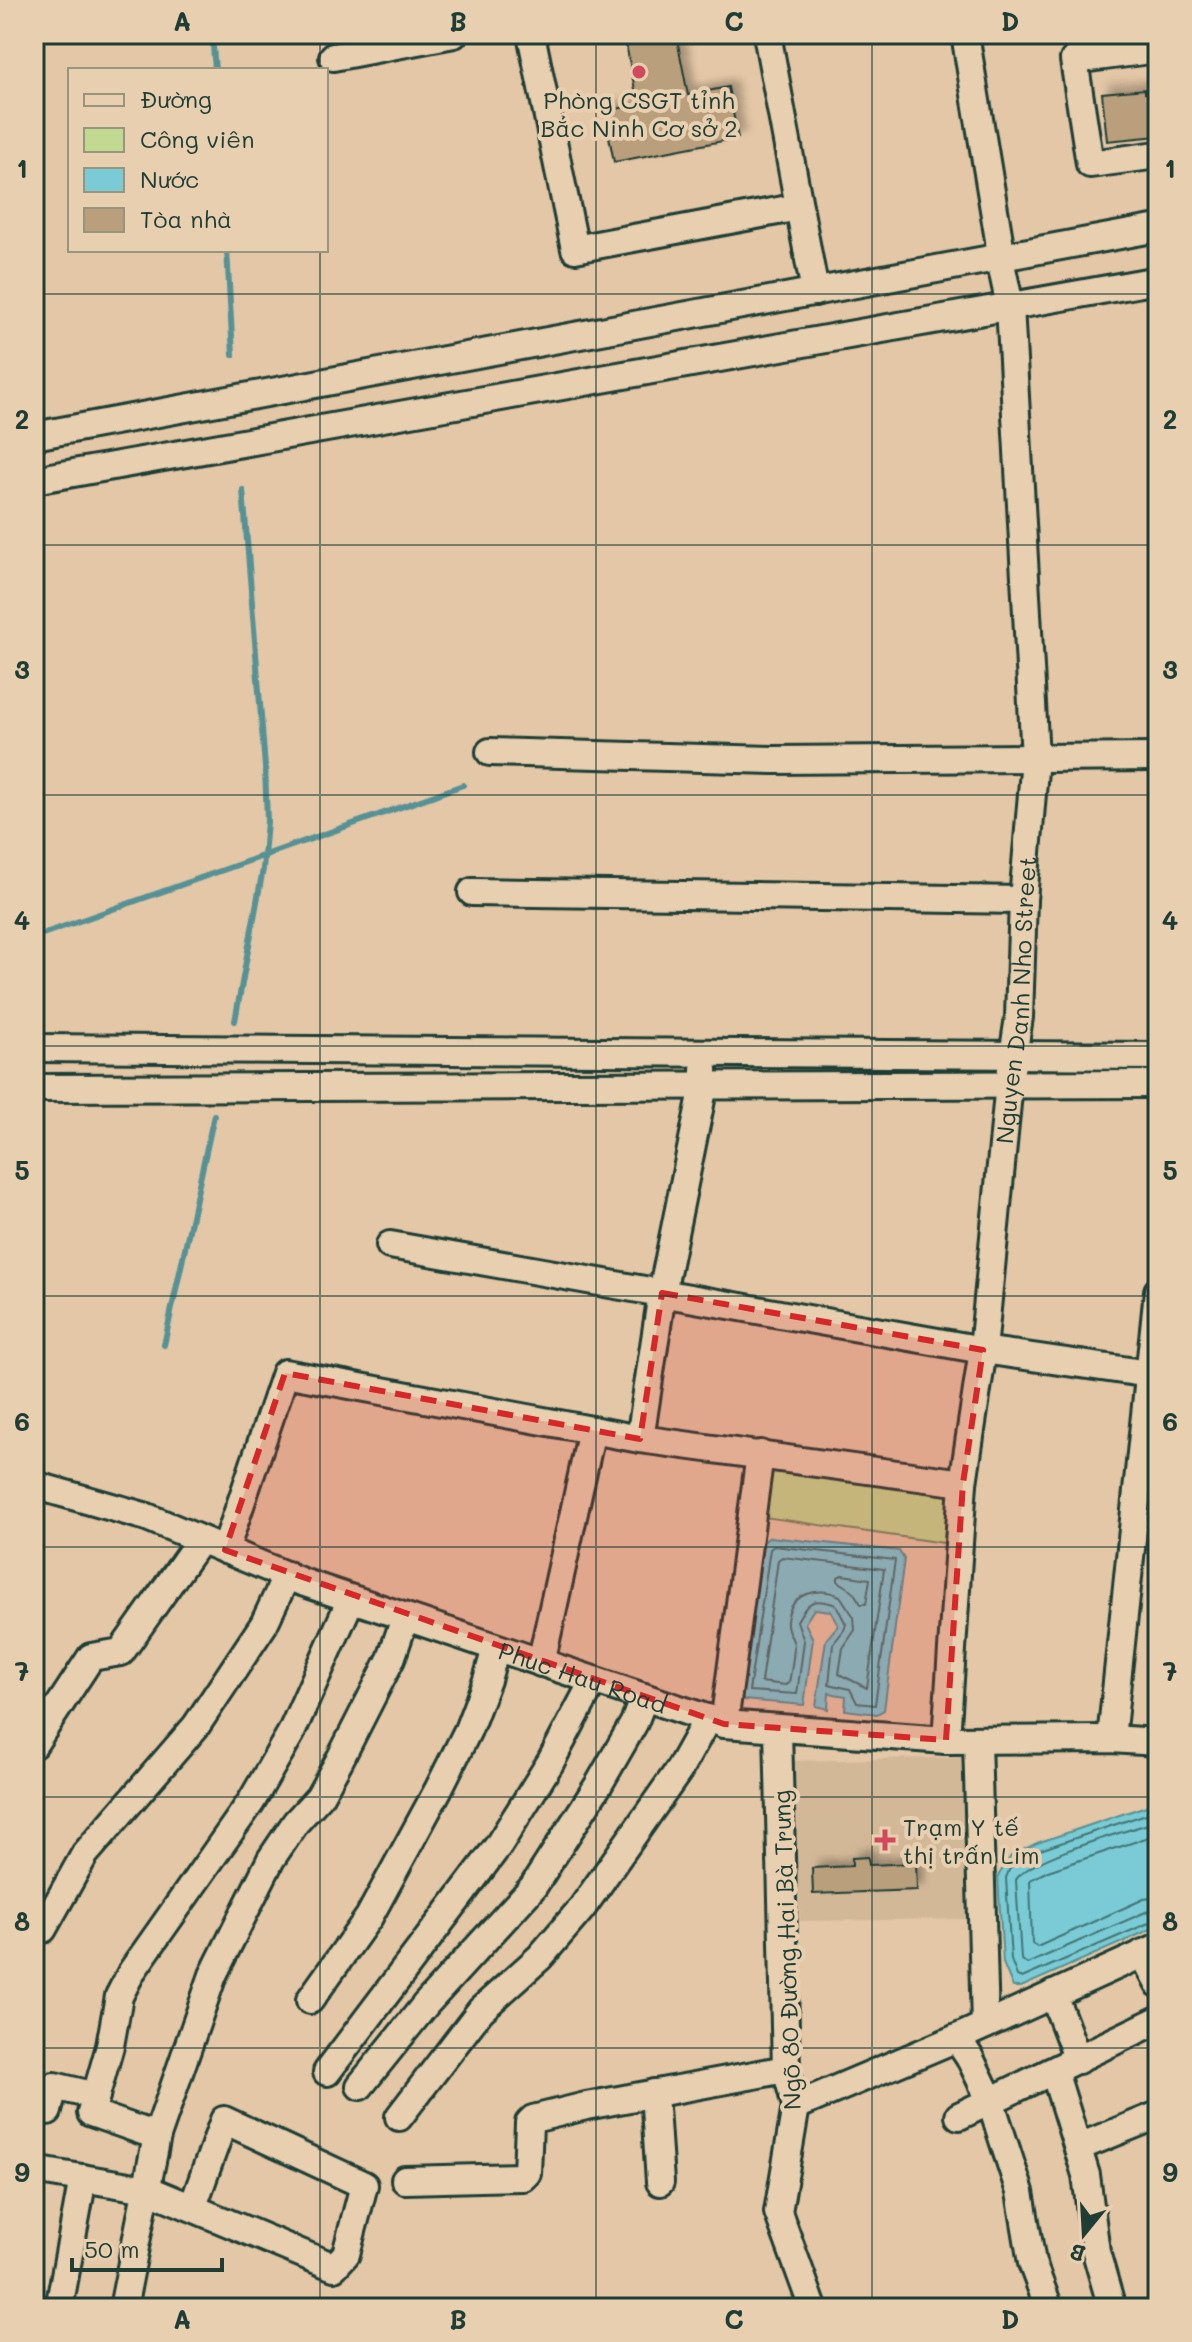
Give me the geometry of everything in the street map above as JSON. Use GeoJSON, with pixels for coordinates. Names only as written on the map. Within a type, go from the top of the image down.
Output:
{"type":"FeatureCollection","features":[{"type":"Feature","properties":{"kind":"street"},"geometry":{"type":"LineString","coordinates":[[333,57],[454,34]]}},
{"type":"Feature","properties":{"kind":"street"},"geometry":{"type":"LineString","coordinates":[[531,34],[575,249],[799,207]]}},
{"type":"Feature","properties":{"kind":"street"},"geometry":{"type":"LineString","coordinates":[[767,34],[815,292]]}},
{"type":"Feature","properties":{"kind":"street","name":"Nguyen Danh Nho Street"},"geometry":{"type":"LineString","coordinates":[[946,1740],[963,1483],[983,1350],[1009,1083],[1019,1017],[1023,900],[1035,758],[1010,306],[965,34]]}},
{"type":"Feature","properties":{"kind":"street"},"geometry":{"type":"LineString","coordinates":[[1158,49],[1074,60],[1090,164],[1158,155]]}},
{"type":"Feature","properties":{"kind":"street"},"geometry":{"type":"LineString","coordinates":[[34,436],[1158,228]]}},
{"type":"Feature","properties":{"kind":"street"},"geometry":{"type":"LineString","coordinates":[[34,480],[1158,280]]}},
{"type":"Feature","properties":{"kind":"street"},"geometry":{"type":"LineString","coordinates":[[330,382],[340,426]]}},
{"type":"Feature","properties":{"kind":"street"},"geometry":{"type":"LineString","coordinates":[[490,752],[773,760],[1158,757]]}},
{"type":"Feature","properties":{"kind":"street"},"geometry":{"type":"LineString","coordinates":[[472,892],[1023,900]]}},
{"type":"Feature","properties":{"kind":"street"},"geometry":{"type":"LineString","coordinates":[[34,1048],[1158,1056]]}},
{"type":"Feature","properties":{"kind":"street"},"geometry":{"type":"LineString","coordinates":[[439,1087],[440,1052]]}},
{"type":"Feature","properties":{"kind":"street"},"geometry":{"type":"LineString","coordinates":[[640,1439],[662,1293],[704,1085],[705,1054]]}},
{"type":"Feature","properties":{"kind":"street"},"geometry":{"type":"LineString","coordinates":[[34,1088],[1158,1084]]}},
{"type":"Feature","properties":{"kind":"street"},"geometry":{"type":"LineString","coordinates":[[390,1245],[983,1350],[1150,1374]]}},
{"type":"Feature","properties":{"kind":"street"},"geometry":{"type":"LineString","coordinates":[[1111,1739],[1146,1520],[1150,1374],[1158,1302]]}},
{"type":"Feature","properties":{"kind":"street"},"geometry":{"type":"LineString","coordinates":[[34,1744],[91,1657],[121,1652],[213,1545],[285,1373],[640,1439],[963,1483]]}},
{"type":"Feature","properties":{"kind":"street"},"geometry":{"type":"LineString","coordinates":[[541,1663],[592,1430]]}},
{"type":"Feature","properties":{"kind":"street"},"geometry":{"type":"LineString","coordinates":[[399,2117],[481,2010],[540,1957],[582,1908],[716,1721],[760,1454]]}},
{"type":"Feature","properties":{"kind":"street","name":"Phuc Hau Road"},"geometry":{"type":"LineString","coordinates":[[34,1485],[147,1517],[351,1599],[716,1721],[778,1729],[946,1740],[1111,1739],[1158,1742]]}},
{"type":"Feature","properties":{"kind":"street"},"geometry":{"type":"LineString","coordinates":[[43,1929],[85,1854],[196,1726],[264,1624],[287,1575]]}},
{"type":"Feature","properties":{"kind":"street"},"geometry":{"type":"LineString","coordinates":[[157,2136],[91,2113],[125,1984],[259,1788],[291,1733],[351,1599]]}},
{"type":"Feature","properties":{"kind":"street"},"geometry":{"type":"LineString","coordinates":[[123,2308],[157,2136],[213,1975],[271,1859],[296,1822],[319,1797],[339,1761],[391,1659],[405,1618]]}},
{"type":"Feature","properties":{"kind":"street"},"geometry":{"type":"LineString","coordinates":[[310,2000],[369,1917],[438,1790],[468,1730],[496,1648]]}},
{"type":"Feature","properties":{"kind":"street"},"geometry":{"type":"LineString","coordinates":[[327,2072],[498,1846],[550,1763],[594,1680]]}},
{"type":"Feature","properties":{"kind":"street"},"geometry":{"type":"LineString","coordinates":[[360,2086],[426,2004],[533,1887],[599,1784],[634,1723],[644,1697]]}},
{"type":"Feature","properties":{"kind":"street","name":"Ngõ 80 Đường Hai Bà Trưng"},"geometry":{"type":"LineString","coordinates":[[778,1729],[786,2069],[796,2106],[778,2212],[813,2308]]}},
{"type":"Feature","properties":{"kind":"street"},"geometry":{"type":"LineString","coordinates":[[977,1740],[985,2025]]}},
{"type":"Feature","properties":{"kind":"street"},"geometry":{"type":"LineString","coordinates":[[796,2106],[957,2038],[1151,1950],[1158,1983]]}},
{"type":"Feature","properties":{"kind":"street"},"geometry":{"type":"LineString","coordinates":[[1053,1994],[1086,2175],[1096,2252],[1112,2308]]}},
{"type":"Feature","properties":{"kind":"street"},"geometry":{"type":"LineString","coordinates":[[959,2116],[1158,2020]]}},
{"type":"Feature","properties":{"kind":"street"},"geometry":{"type":"LineString","coordinates":[[957,2038],[990,2100],[1020,2192],[1032,2263],[1049,2308]]}},
{"type":"Feature","properties":{"kind":"street"},"geometry":{"type":"LineString","coordinates":[[405,2180],[523,2177],[536,2161],[528,2129],[533,2119],[786,2069]]}},
{"type":"Feature","properties":{"kind":"street"},"geometry":{"type":"LineString","coordinates":[[34,2109],[48,2111],[54,2086],[96,2096]]}},
{"type":"Feature","properties":{"kind":"street"},"geometry":{"type":"LineString","coordinates":[[654,2093],[660,2182]]}},
{"type":"Feature","properties":{"kind":"street"},"geometry":{"type":"LineString","coordinates":[[1079,2147],[1158,2115]]}},
{"type":"Feature","properties":{"kind":"street"},"geometry":{"type":"LineString","coordinates":[[34,2170],[147,2189],[334,2267],[346,2254],[364,2185],[224,2120],[193,2206]]}},
{"type":"Feature","properties":{"kind":"street"},"geometry":{"type":"LineString","coordinates":[[59,2308],[83,2178]]}},
{"type":"Feature","properties":{"kind":"highlighted area"},"geometry":{"type":"Polygon","coordinates":[[[662,1293],[983,1350],[963,1483],[946,1740],[724,1724],[225,1550],[285,1373],[640,1439],[662,1293]]]}},
{"type":"Feature","properties":{"kind":"shaded area","name":"Trạm Y tế thị trấn Lim"},"geometry":{"type":"Polygon","coordinates":[[[971,1757],[977,1919],[800,1921],[790,1761],[971,1757]]]}},
{"type":"Feature","properties":{"kind":"green space"},"geometry":{"type":"Polygon","coordinates":[[[770,1470],[949,1496],[944,1543],[764,1517],[770,1470]]]}},
{"type":"Feature","properties":{"kind":"water"},"geometry":{"type":"Polygon","coordinates":[[[770,1537],[899,1551],[904,1559],[884,1710],[877,1714],[845,1710],[846,1696],[829,1693],[828,1709],[816,1706],[826,1640],[838,1625],[831,1611],[814,1609],[805,1623],[813,1639],[804,1705],[744,1700],[739,1695],[763,1542],[770,1537]]]}},
{"type":"Feature","properties":{"kind":"water"},"geometry":{"type":"Polygon","coordinates":[[[1158,1802],[1158,1926],[1021,1987],[1013,1987],[1003,1963],[998,1876],[1011,1856],[1037,1843],[1158,1802]]]}},
{"type":"Feature","properties":{"kind":"building"},"geometry":{"type":"Polygon","coordinates":[[[624,34],[676,34],[688,95],[728,87],[738,138],[614,162],[604,111],[638,105],[624,34]]]}},
{"type":"Feature","properties":{"kind":"building"},"geometry":{"type":"Polygon","coordinates":[[[1145,89],[1145,93],[1158,91],[1158,136],[1107,141],[1102,93],[1145,89]]]}},
{"type":"Feature","properties":{"kind":"building"},"geometry":{"type":"Polygon","coordinates":[[[868,1857],[869,1865],[916,1863],[917,1890],[813,1894],[812,1868],[852,1866],[852,1858],[868,1857]]]}},
{"type":"Feature","properties":{"kind":"waterway"},"geometry":{"type":"LineString","coordinates":[[212,34],[215,68]]}},
{"type":"Feature","properties":{"kind":"waterway"},"geometry":{"type":"LineString","coordinates":[[227,252],[233,355]]}},
{"type":"Feature","properties":{"kind":"waterway"},"geometry":{"type":"LineString","coordinates":[[235,1021],[263,869],[267,821],[243,490]]}},
{"type":"Feature","properties":{"kind":"waterway"},"geometry":{"type":"LineString","coordinates":[[34,937],[463,785]]}},
{"type":"Feature","properties":{"kind":"waterway"},"geometry":{"type":"LineString","coordinates":[[164,1345],[214,1115]]}},
{"type":"Feature","properties":{"kind":"place","name":"Phòng CSGT tỉnh Bắc Ninh Cơ sở 2"},"geometry":{"type":"Point","coordinates":[639,72]}},
{"type":"Feature","properties":{"kind":"place","name":"Trạm Y tế thị trấn Lim"},"geometry":{"type":"Point","coordinates":[885,1840]}}]}
